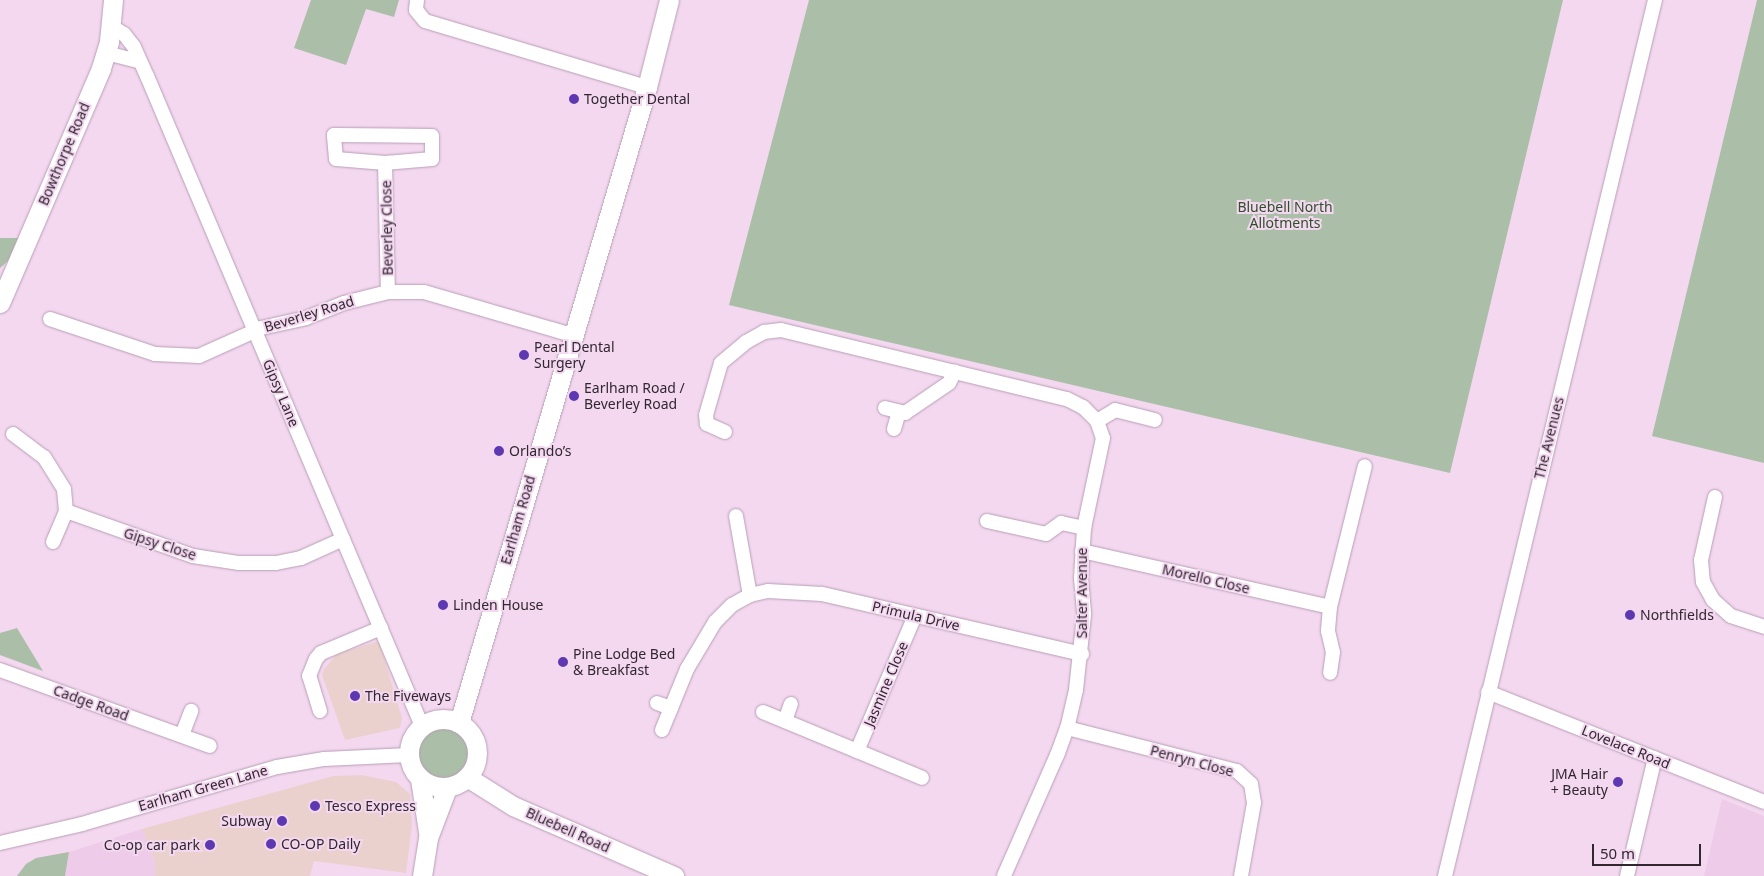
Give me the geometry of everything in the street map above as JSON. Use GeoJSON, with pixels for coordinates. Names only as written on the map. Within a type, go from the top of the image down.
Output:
{"type":"FeatureCollection","features":[{"type":"Feature","properties":{"kind":"main road","name":"Bowthorpe Road"},"geometry":{"type":"LineString","coordinates":[[1,296],[106,53],[113,0]]}},
{"type":"Feature","properties":{"kind":"main road","name":"Earlham Road"},"geometry":{"type":"LineString","coordinates":[[459,723],[572,335],[647,87],[669,0]]}},
{"type":"Feature","properties":{"kind":"main road"},"geometry":{"type":"LineString","coordinates":[[422,876],[428,838],[447,788],[467,777],[475,765],[477,750],[472,736],[459,723],[434,720],[422,726],[414,734],[409,755],[412,769],[420,779],[428,838]]}},
{"type":"Feature","properties":{"kind":"main road","name":"Bluebell Road"},"geometry":{"type":"LineString","coordinates":[[467,777],[513,806],[674,876]]}},
{"type":"Feature","properties":{"kind":"main road"},"geometry":{"type":"LineString","coordinates":[[420,779],[447,788]]}},
{"type":"Feature","properties":{"kind":"street"},"geometry":{"type":"LineString","coordinates":[[417,0],[416,10],[425,21],[647,87]]}},
{"type":"Feature","properties":{"kind":"street","name":"The Avenues"},"geometry":{"type":"LineString","coordinates":[[1445,876],[1654,0]]}},
{"type":"Feature","properties":{"kind":"street","name":"Gipsy Lane"},"geometry":{"type":"LineString","coordinates":[[111,26],[124,34],[139,61],[422,726]]}},
{"type":"Feature","properties":{"kind":"street"},"geometry":{"type":"LineString","coordinates":[[106,53],[139,61]]}},
{"type":"Feature","properties":{"kind":"street","name":"Beverley Close"},"geometry":{"type":"LineString","coordinates":[[334,135],[432,136],[432,159],[386,163],[336,159],[334,135]]}},
{"type":"Feature","properties":{"kind":"street","name":"Beverley Close"},"geometry":{"type":"LineString","coordinates":[[386,163],[388,292]]}},
{"type":"Feature","properties":{"kind":"street","name":"Beverley Road"},"geometry":{"type":"LineString","coordinates":[[50,319],[155,354],[199,356],[255,331],[388,292],[424,292],[572,335]]}},
{"type":"Feature","properties":{"kind":"street"},"geometry":{"type":"LineString","coordinates":[[725,432],[707,424],[715,377],[732,352],[764,332],[781,330],[798,332],[1067,399],[1083,406],[1097,421],[1115,410],[1155,420]]}},
{"type":"Feature","properties":{"kind":"street"},"geometry":{"type":"LineString","coordinates":[[885,408],[905,413],[949,383],[956,371]]}},
{"type":"Feature","properties":{"kind":"street"},"geometry":{"type":"LineString","coordinates":[[894,429],[899,412]]}},
{"type":"Feature","properties":{"kind":"street","name":"Salter Avenue"},"geometry":{"type":"LineString","coordinates":[[1004,876],[1067,728],[1082,654],[1082,551],[1084,528],[1101,452],[1102,438],[1097,421]]}},
{"type":"Feature","properties":{"kind":"street"},"geometry":{"type":"LineString","coordinates":[[13,434],[37,450],[48,463],[64,489],[66,511],[53,542]]}},
{"type":"Feature","properties":{"kind":"street"},"geometry":{"type":"LineString","coordinates":[[1330,674],[1333,652],[1328,632],[1330,608],[1365,466]]}},
{"type":"Feature","properties":{"kind":"street"},"geometry":{"type":"LineString","coordinates":[[1715,497],[1701,560],[1703,582],[1713,600],[1731,616],[1764,628]]}},
{"type":"Feature","properties":{"kind":"street","name":"Gipsy Close"},"geometry":{"type":"LineString","coordinates":[[66,511],[193,556],[239,563],[301,558],[343,539]]}},
{"type":"Feature","properties":{"kind":"street"},"geometry":{"type":"LineString","coordinates":[[736,516],[750,595]]}},
{"type":"Feature","properties":{"kind":"street"},"geometry":{"type":"LineString","coordinates":[[986,520],[1046,534],[1062,523],[1084,528]]}},
{"type":"Feature","properties":{"kind":"street","name":"Morello Close"},"geometry":{"type":"LineString","coordinates":[[1082,551],[1330,608]]}},
{"type":"Feature","properties":{"kind":"street","name":"Primula Drive"},"geometry":{"type":"LineString","coordinates":[[662,730],[687,669],[710,629],[732,605],[750,595],[793,590],[1082,654]]}},
{"type":"Feature","properties":{"kind":"street","name":"Jasmine Close"},"geometry":{"type":"LineString","coordinates":[[858,751],[915,616]]}},
{"type":"Feature","properties":{"kind":"street"},"geometry":{"type":"LineString","coordinates":[[320,710],[309,676],[316,659],[321,653],[381,628]]}},
{"type":"Feature","properties":{"kind":"street","name":"Cadge Road"},"geometry":{"type":"LineString","coordinates":[[0,670],[210,746]]}},
{"type":"Feature","properties":{"kind":"street","name":"Lovelace Road"},"geometry":{"type":"LineString","coordinates":[[1488,692],[1764,802]]}},
{"type":"Feature","properties":{"kind":"street"},"geometry":{"type":"LineString","coordinates":[[657,703],[671,708]]}},
{"type":"Feature","properties":{"kind":"street"},"geometry":{"type":"LineString","coordinates":[[785,721],[791,704]]}},
{"type":"Feature","properties":{"kind":"street"},"geometry":{"type":"LineString","coordinates":[[182,735],[191,711]]}},
{"type":"Feature","properties":{"kind":"street"},"geometry":{"type":"LineString","coordinates":[[763,712],[922,778]]}},
{"type":"Feature","properties":{"kind":"street","name":"Penryn Close"},"geometry":{"type":"LineString","coordinates":[[1067,728],[1237,771],[1251,784],[1254,803],[1241,876]]}},
{"type":"Feature","properties":{"kind":"street","name":"Earlham Green Lane"},"geometry":{"type":"LineString","coordinates":[[0,843],[82,824],[277,767],[324,759],[409,755]]}},
{"type":"Feature","properties":{"kind":"street"},"geometry":{"type":"LineString","coordinates":[[1627,876],[1655,758]]}},
{"type":"Feature","properties":{"kind":"shaded area"},"geometry":{"type":"Polygon","coordinates":[[[379,641],[402,718],[400,728],[345,740],[322,675],[324,669],[337,654],[379,641]]]}},
{"type":"Feature","properties":{"kind":"shaded area"},"geometry":{"type":"Polygon","coordinates":[[[361,775],[396,782],[410,794],[412,824],[406,873],[314,861],[310,876],[155,876],[155,863],[142,829],[333,776],[361,775]]]}},
{"type":"Feature","properties":{"kind":"shaded area"},"geometry":{"type":"Polygon","coordinates":[[[1722,799],[1764,816],[1764,876],[1704,876],[1722,799]]]}},
{"type":"Feature","properties":{"kind":"shaded area"},"geometry":{"type":"Polygon","coordinates":[[[142,829],[155,863],[155,876],[65,876],[69,852],[142,829]]]}},
{"type":"Feature","properties":{"kind":"green space"},"geometry":{"type":"Polygon","coordinates":[[[311,0],[399,0],[394,17],[366,9],[346,65],[294,48],[311,0]]]}},
{"type":"Feature","properties":{"kind":"green space","name":"Bluebell North Allotments"},"geometry":{"type":"Polygon","coordinates":[[[809,0],[1563,0],[1450,473],[729,305],[809,0]]]}},
{"type":"Feature","properties":{"kind":"green space"},"geometry":{"type":"Polygon","coordinates":[[[1757,0],[1764,0],[1764,463],[1652,436],[1757,0]]]}},
{"type":"Feature","properties":{"kind":"green space"},"geometry":{"type":"Polygon","coordinates":[[[0,238],[18,238],[8,261],[0,268],[0,238]]]}},
{"type":"Feature","properties":{"kind":"green space"},"geometry":{"type":"Polygon","coordinates":[[[17,628],[43,671],[0,655],[0,633],[17,628]]]}},
{"type":"Feature","properties":{"kind":"green space"},"geometry":{"type":"Polygon","coordinates":[[[444,726],[454,728],[463,734],[469,743],[471,753],[469,763],[463,772],[454,778],[444,780],[434,778],[425,772],[419,763],[417,753],[419,743],[425,734],[434,728],[444,726]]]}},
{"type":"Feature","properties":{"kind":"green space"},"geometry":{"type":"Polygon","coordinates":[[[69,852],[65,876],[17,876],[26,864],[36,858],[69,852]]]}},
{"type":"Feature","properties":{"kind":"place","name":"Together Dental"},"geometry":{"type":"Point","coordinates":[574,99]}},
{"type":"Feature","properties":{"kind":"place","name":"Pearl Dental Surgery"},"geometry":{"type":"Point","coordinates":[524,355]}},
{"type":"Feature","properties":{"kind":"place","name":"Earlham Road / Beverley Road"},"geometry":{"type":"Point","coordinates":[574,396]}},
{"type":"Feature","properties":{"kind":"place","name":"Orlando’s"},"geometry":{"type":"Point","coordinates":[499,451]}},
{"type":"Feature","properties":{"kind":"place","name":"Linden House"},"geometry":{"type":"Point","coordinates":[443,605]}},
{"type":"Feature","properties":{"kind":"place","name":"Northfields"},"geometry":{"type":"Point","coordinates":[1630,615]}},
{"type":"Feature","properties":{"kind":"place","name":"Pine Lodge Bed & Breakfast"},"geometry":{"type":"Point","coordinates":[563,662]}},
{"type":"Feature","properties":{"kind":"place","name":"The Fiveways"},"geometry":{"type":"Point","coordinates":[355,696]}},
{"type":"Feature","properties":{"kind":"place","name":"JMA Hair + Beauty"},"geometry":{"type":"Point","coordinates":[1618,782]}},
{"type":"Feature","properties":{"kind":"place","name":"Tesco Express"},"geometry":{"type":"Point","coordinates":[315,806]}},
{"type":"Feature","properties":{"kind":"place","name":"Subway"},"geometry":{"type":"Point","coordinates":[282,821]}},
{"type":"Feature","properties":{"kind":"place","name":"CO-OP Daily"},"geometry":{"type":"Point","coordinates":[271,844]}},
{"type":"Feature","properties":{"kind":"place","name":"Co-op car park"},"geometry":{"type":"Point","coordinates":[210,845]}}]}
